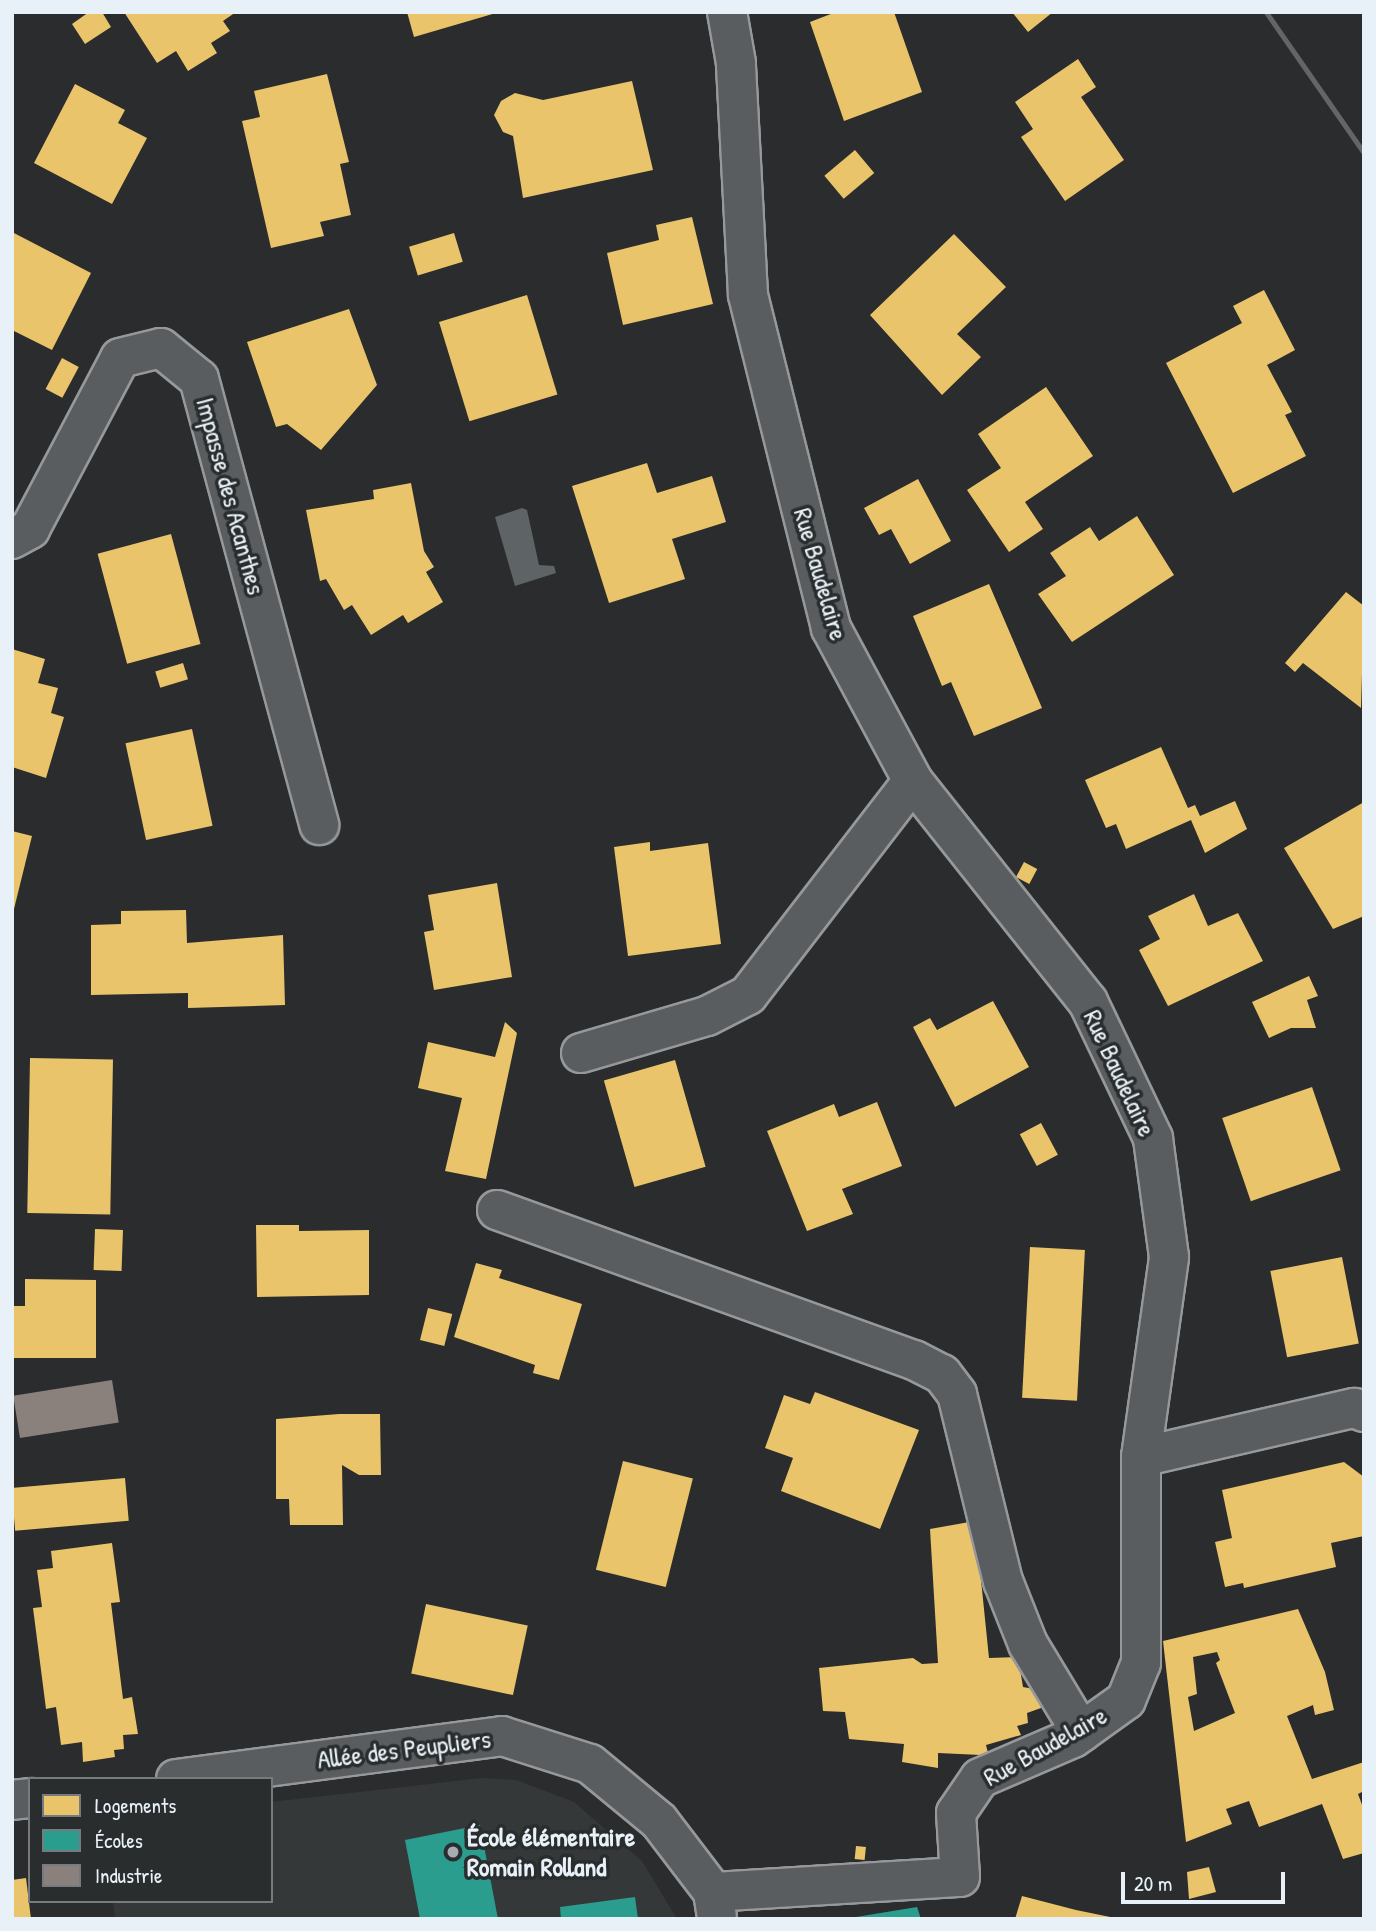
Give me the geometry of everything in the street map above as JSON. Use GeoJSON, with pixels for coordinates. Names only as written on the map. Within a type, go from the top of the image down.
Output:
{"type":"FeatureCollection","features":[{"type":"Feature","properties":{"kind":"street","name":"Rue Baudelaire"},"geometry":{"type":"LineString","coordinates":[[715,1905],[960,1877],[957,1813],[980,1778],[1081,1732],[1126,1700],[1141,1663],[1141,1457],[1169,1256],[1153,1138],[1088,1002],[913,781],[831,628],[748,295],[736,63],[727,12]]}},
{"type":"Feature","properties":{"kind":"street","name":"Impasse des Acanthes"},"geometry":{"type":"LineString","coordinates":[[12,539],[30,529],[120,358],[161,348],[200,379],[319,825]]}},
{"type":"Feature","properties":{"kind":"street"},"geometry":{"type":"LineString","coordinates":[[581,1053],[708,1016],[748,995],[913,781]]}},
{"type":"Feature","properties":{"kind":"street"},"geometry":{"type":"LineString","coordinates":[[497,1210],[914,1360],[942,1374],[957,1394],[1008,1594],[1028,1644],[1081,1732]]}},
{"type":"Feature","properties":{"kind":"street"},"geometry":{"type":"LineString","coordinates":[[1141,1457],[1354,1408],[1364,1412]]}},
{"type":"Feature","properties":{"kind":"street","name":"Allée des Peupliers"},"geometry":{"type":"LineString","coordinates":[[191,1777],[502,1736],[590,1764],[659,1821],[715,1905]]}},
{"type":"Feature","properties":{"kind":"shaded area"},"geometry":{"type":"Polygon","coordinates":[[[522,508],[527,510],[539,565],[554,566],[556,573],[515,586],[495,517],[522,508]]]}},
{"type":"Feature","properties":{"kind":"shaded area","name":"École élémentaire Romain Rolland"},"geometry":{"type":"Polygon","coordinates":[[[482,1778],[516,1780],[574,1802],[642,1861],[677,1919],[115,1919],[113,1903],[273,1903],[273,1802],[482,1778]]]}},
{"type":"Feature","properties":{"kind":"building: Logements"},"geometry":{"type":"Polygon","coordinates":[[[89,12],[102,12],[111,27],[85,44],[72,24],[89,12]]]}},
{"type":"Feature","properties":{"kind":"building: Logements"},"geometry":{"type":"Polygon","coordinates":[[[124,12],[236,12],[223,21],[230,31],[211,43],[217,53],[188,71],[176,51],[157,63],[124,12]]]}},
{"type":"Feature","properties":{"kind":"building: Logements"},"geometry":{"type":"Polygon","coordinates":[[[407,12],[496,12],[496,13],[414,37],[407,12]]]}},
{"type":"Feature","properties":{"kind":"building: Logements"},"geometry":{"type":"Polygon","coordinates":[[[836,12],[894,12],[922,92],[844,121],[810,22],[836,12]]]}},
{"type":"Feature","properties":{"kind":"building: Logements"},"geometry":{"type":"Polygon","coordinates":[[[1012,12],[1053,12],[1028,32],[1012,12]]]}},
{"type":"Feature","properties":{"kind":"building: Logements"},"geometry":{"type":"Polygon","coordinates":[[[1078,59],[1096,87],[1081,97],[1124,160],[1065,201],[1021,137],[1033,129],[1015,102],[1078,59]]]}},
{"type":"Feature","properties":{"kind":"building: Logements"},"geometry":{"type":"Polygon","coordinates":[[[327,74],[349,162],[340,164],[351,215],[320,222],[324,236],[271,248],[242,121],[260,117],[254,91],[327,74]]]}},
{"type":"Feature","properties":{"kind":"building: Logements"},"geometry":{"type":"Polygon","coordinates":[[[632,81],[653,170],[523,198],[513,136],[503,132],[494,115],[501,101],[515,93],[543,100],[632,81]]]}},
{"type":"Feature","properties":{"kind":"building: Logements"},"geometry":{"type":"Polygon","coordinates":[[[75,84],[125,110],[118,123],[147,138],[112,204],[34,163],[75,84]]]}},
{"type":"Feature","properties":{"kind":"building: Logements"},"geometry":{"type":"Polygon","coordinates":[[[855,150],[874,173],[844,199],[824,176],[855,150]]]}},
{"type":"Feature","properties":{"kind":"building: Logements"},"geometry":{"type":"Polygon","coordinates":[[[692,217],[713,304],[623,325],[607,253],[659,240],[656,225],[692,217]]]}},
{"type":"Feature","properties":{"kind":"building: Logements"},"geometry":{"type":"Polygon","coordinates":[[[12,232],[91,273],[52,350],[12,330],[12,232]]]}},
{"type":"Feature","properties":{"kind":"building: Logements"},"geometry":{"type":"Polygon","coordinates":[[[454,233],[463,262],[418,275],[409,247],[454,233]]]}},
{"type":"Feature","properties":{"kind":"building: Logements"},"geometry":{"type":"Polygon","coordinates":[[[954,234],[1006,287],[957,334],[981,357],[942,395],[870,315],[954,234]]]}},
{"type":"Feature","properties":{"kind":"building: Logements"},"geometry":{"type":"Polygon","coordinates":[[[1264,290],[1295,350],[1267,365],[1292,412],[1285,415],[1306,456],[1233,493],[1166,363],[1242,323],[1233,306],[1264,290]]]}},
{"type":"Feature","properties":{"kind":"building: Logements"},"geometry":{"type":"Polygon","coordinates":[[[527,295],[557,394],[469,421],[439,322],[527,295]]]}},
{"type":"Feature","properties":{"kind":"building: Logements"},"geometry":{"type":"Polygon","coordinates":[[[349,309],[377,385],[321,450],[287,424],[276,427],[247,342],[349,309]]]}},
{"type":"Feature","properties":{"kind":"building: Logements"},"geometry":{"type":"Polygon","coordinates":[[[62,358],[79,367],[62,398],[46,389],[62,358]]]}},
{"type":"Feature","properties":{"kind":"building: Logements"},"geometry":{"type":"Polygon","coordinates":[[[1046,387],[1093,456],[1025,502],[1043,529],[1009,552],[967,490],[1001,468],[978,434],[1046,387]]]}},
{"type":"Feature","properties":{"kind":"building: Logements"},"geometry":{"type":"Polygon","coordinates":[[[647,463],[657,493],[712,476],[726,522],[672,539],[685,579],[609,603],[572,486],[647,463]]]}},
{"type":"Feature","properties":{"kind":"building: Logements"},"geometry":{"type":"Polygon","coordinates":[[[918,479],[951,541],[910,564],[891,529],[879,535],[864,508],[918,479]]]}},
{"type":"Feature","properties":{"kind":"building: Logements"},"geometry":{"type":"Polygon","coordinates":[[[411,483],[424,551],[434,567],[426,572],[443,602],[408,623],[403,615],[371,635],[352,605],[344,610],[326,579],[320,581],[306,510],[374,499],[373,490],[411,483]]]}},
{"type":"Feature","properties":{"kind":"building: Logements"},"geometry":{"type":"Polygon","coordinates":[[[1137,516],[1174,575],[1072,642],[1038,594],[1066,576],[1050,553],[1090,527],[1099,541],[1137,516]]]}},
{"type":"Feature","properties":{"kind":"building: Logements"},"geometry":{"type":"Polygon","coordinates":[[[171,534],[201,644],[127,664],[98,554],[171,534]]]}},
{"type":"Feature","properties":{"kind":"building: Logements"},"geometry":{"type":"Polygon","coordinates":[[[989,584],[1042,708],[974,736],[951,682],[942,686],[913,616],[989,584]]]}},
{"type":"Feature","properties":{"kind":"building: Logements"},"geometry":{"type":"Polygon","coordinates":[[[1346,592],[1364,606],[1361,708],[1303,663],[1295,672],[1285,663],[1346,592]]]}},
{"type":"Feature","properties":{"kind":"building: Logements"},"geometry":{"type":"Polygon","coordinates":[[[12,649],[45,659],[38,683],[58,688],[51,713],[64,717],[46,778],[12,767],[12,649]]]}},
{"type":"Feature","properties":{"kind":"building: Logements"},"geometry":{"type":"Polygon","coordinates":[[[183,663],[188,679],[160,688],[155,671],[183,663]]]}},
{"type":"Feature","properties":{"kind":"building: Logements"},"geometry":{"type":"Polygon","coordinates":[[[192,729],[213,826],[146,840],[125,743],[192,729]]]}},
{"type":"Feature","properties":{"kind":"building: Logements"},"geometry":{"type":"Polygon","coordinates":[[[1161,747],[1188,808],[1195,805],[1200,816],[1235,801],[1247,829],[1205,853],[1191,820],[1126,849],[1116,824],[1106,828],[1085,780],[1161,747]]]}},
{"type":"Feature","properties":{"kind":"building: Logements"},"geometry":{"type":"Polygon","coordinates":[[[1364,802],[1364,916],[1333,929],[1284,848],[1364,802]]]}},
{"type":"Feature","properties":{"kind":"building: Logements"},"geometry":{"type":"Polygon","coordinates":[[[12,831],[32,836],[13,913],[12,913],[12,831]]]}},
{"type":"Feature","properties":{"kind":"building: Logements"},"geometry":{"type":"Polygon","coordinates":[[[650,842],[650,851],[708,843],[721,944],[628,956],[614,847],[650,842]]]}},
{"type":"Feature","properties":{"kind":"building: Logements"},"geometry":{"type":"Polygon","coordinates":[[[1024,862],[1037,869],[1029,884],[1016,877],[1024,862]]]}},
{"type":"Feature","properties":{"kind":"building: Logements"},"geometry":{"type":"Polygon","coordinates":[[[497,883],[512,977],[434,990],[424,932],[434,930],[428,895],[497,883]]]}},
{"type":"Feature","properties":{"kind":"building: Logements"},"geometry":{"type":"Polygon","coordinates":[[[1194,894],[1208,926],[1238,913],[1263,961],[1168,1006],[1139,950],[1160,939],[1148,916],[1194,894]]]}},
{"type":"Feature","properties":{"kind":"building: Logements"},"geometry":{"type":"Polygon","coordinates":[[[186,910],[187,943],[283,935],[285,1005],[188,1008],[188,993],[91,995],[91,925],[121,924],[121,911],[186,910]]]}},
{"type":"Feature","properties":{"kind":"building: Logements"},"geometry":{"type":"Polygon","coordinates":[[[1309,976],[1318,996],[1307,1000],[1316,1028],[1291,1028],[1269,1038],[1252,1002],[1309,976]]]}},
{"type":"Feature","properties":{"kind":"building: Logements"},"geometry":{"type":"Polygon","coordinates":[[[993,1001],[1029,1067],[955,1107],[913,1027],[930,1018],[937,1030],[993,1001]]]}},
{"type":"Feature","properties":{"kind":"building: Logements"},"geometry":{"type":"Polygon","coordinates":[[[505,1022],[517,1033],[486,1179],[445,1171],[462,1098],[418,1088],[428,1042],[495,1057],[505,1022]]]}},
{"type":"Feature","properties":{"kind":"building: Logements"},"geometry":{"type":"Polygon","coordinates":[[[30,1058],[113,1059],[110,1214],[27,1213],[30,1058]]]}},
{"type":"Feature","properties":{"kind":"building: Logements"},"geometry":{"type":"Polygon","coordinates":[[[675,1060],[706,1167],[634,1187],[604,1080],[675,1060]]]}},
{"type":"Feature","properties":{"kind":"building: Logements"},"geometry":{"type":"Polygon","coordinates":[[[1312,1087],[1341,1170],[1251,1201],[1222,1118],[1312,1087]]]}},
{"type":"Feature","properties":{"kind":"building: Logements"},"geometry":{"type":"Polygon","coordinates":[[[877,1102],[902,1166],[842,1189],[853,1214],[807,1231],[767,1131],[834,1104],[839,1117],[877,1102]]]}},
{"type":"Feature","properties":{"kind":"building: Logements"},"geometry":{"type":"Polygon","coordinates":[[[1041,1123],[1058,1155],[1037,1166],[1020,1134],[1041,1123]]]}},
{"type":"Feature","properties":{"kind":"building: Logements"},"geometry":{"type":"Polygon","coordinates":[[[256,1225],[299,1225],[299,1231],[369,1230],[369,1295],[257,1297],[256,1225]]]}},
{"type":"Feature","properties":{"kind":"building: Logements"},"geometry":{"type":"Polygon","coordinates":[[[95,1229],[123,1230],[122,1271],[94,1270],[95,1229]]]}},
{"type":"Feature","properties":{"kind":"building: Logements"},"geometry":{"type":"Polygon","coordinates":[[[1030,1247],[1085,1250],[1077,1401],[1022,1398],[1030,1247]]]}},
{"type":"Feature","properties":{"kind":"building: Logements"},"geometry":{"type":"Polygon","coordinates":[[[1342,1257],[1359,1343],[1287,1357],[1270,1271],[1342,1257]]]}},
{"type":"Feature","properties":{"kind":"building: Logements"},"geometry":{"type":"Polygon","coordinates":[[[476,1263],[502,1270],[499,1278],[582,1304],[559,1380],[533,1373],[535,1365],[454,1337],[476,1263]]]}},
{"type":"Feature","properties":{"kind":"building: Logements"},"geometry":{"type":"Polygon","coordinates":[[[25,1279],[96,1280],[96,1358],[12,1358],[12,1306],[25,1306],[25,1279]]]}},
{"type":"Feature","properties":{"kind":"building: Logements"},"geometry":{"type":"Polygon","coordinates":[[[428,1308],[452,1314],[444,1346],[420,1340],[428,1308]]]}},
{"type":"Feature","properties":{"kind":"building: Logements"},"geometry":{"type":"Polygon","coordinates":[[[815,1392],[919,1430],[880,1529],[781,1491],[793,1458],[765,1448],[784,1395],[810,1404],[815,1392]]]}},
{"type":"Feature","properties":{"kind":"building: Logements"},"geometry":{"type":"Polygon","coordinates":[[[380,1414],[381,1475],[359,1475],[342,1465],[343,1525],[290,1525],[289,1499],[276,1499],[276,1419],[380,1414]]]}},
{"type":"Feature","properties":{"kind":"building: Logements"},"geometry":{"type":"Polygon","coordinates":[[[623,1461],[693,1478],[666,1587],[596,1570],[623,1461]]]}},
{"type":"Feature","properties":{"kind":"building: Logements"},"geometry":{"type":"Polygon","coordinates":[[[1344,1462],[1364,1477],[1364,1536],[1331,1543],[1336,1567],[1244,1588],[1243,1583],[1225,1587],[1215,1542],[1232,1538],[1222,1490],[1344,1462]]]}},
{"type":"Feature","properties":{"kind":"building: Logements"},"geometry":{"type":"Polygon","coordinates":[[[125,1478],[129,1521],[15,1531],[12,1488],[125,1478]]]}},
{"type":"Feature","properties":{"kind":"building: Logements"},"geometry":{"type":"Polygon","coordinates":[[[975,1521],[989,1658],[1018,1657],[1023,1687],[1039,1690],[1041,1708],[1027,1713],[1028,1723],[1017,1726],[1021,1735],[986,1745],[988,1753],[938,1753],[938,1768],[902,1762],[904,1744],[849,1739],[845,1712],[823,1711],[819,1668],[913,1658],[922,1664],[938,1663],[930,1529],[975,1521]]]}},
{"type":"Feature","properties":{"kind":"building: Logements"},"geometry":{"type":"Polygon","coordinates":[[[112,1543],[120,1602],[111,1603],[123,1699],[132,1697],[138,1734],[123,1735],[124,1749],[114,1750],[115,1757],[83,1762],[82,1742],[61,1745],[56,1707],[46,1709],[33,1608],[42,1607],[37,1570],[53,1568],[51,1551],[112,1543]]]}},
{"type":"Feature","properties":{"kind":"building: Logements"},"geometry":{"type":"Polygon","coordinates":[[[426,1604],[528,1626],[513,1695],[411,1673],[426,1604]]]}},
{"type":"Feature","properties":{"kind":"building: Logements"},"geometry":{"type":"Polygon","coordinates":[[[1298,1609],[1325,1672],[1334,1710],[1315,1715],[1313,1705],[1287,1716],[1312,1779],[1364,1762],[1364,1791],[1358,1794],[1364,1810],[1364,1853],[1343,1859],[1322,1804],[1259,1827],[1249,1801],[1226,1809],[1232,1824],[1186,1842],[1163,1641],[1298,1609]],[[1217,1652],[1193,1657],[1197,1694],[1188,1697],[1194,1731],[1235,1713],[1216,1663],[1220,1660],[1217,1652]]]}},
{"type":"Feature","properties":{"kind":"building: Logements"},"geometry":{"type":"Polygon","coordinates":[[[856,1846],[866,1847],[865,1860],[855,1859],[856,1846]]]}},
{"type":"Feature","properties":{"kind":"building: Logements"},"geometry":{"type":"Polygon","coordinates":[[[1209,1867],[1216,1892],[1189,1899],[1187,1872],[1209,1867]]]}},
{"type":"Feature","properties":{"kind":"building: Logements"},"geometry":{"type":"Polygon","coordinates":[[[26,1878],[31,1919],[12,1919],[12,1880],[26,1878]]]}},
{"type":"Feature","properties":{"kind":"building: Logements"},"geometry":{"type":"Polygon","coordinates":[[[1022,1896],[1076,1910],[1120,1919],[1015,1919],[1022,1896]]]}},
{"type":"Feature","properties":{"kind":"building: Écoles"},"geometry":{"type":"Polygon","coordinates":[[[480,1825],[498,1919],[420,1919],[405,1840],[480,1825]]]}},
{"type":"Feature","properties":{"kind":"building: Écoles"},"geometry":{"type":"Polygon","coordinates":[[[635,1897],[638,1919],[561,1919],[560,1907],[635,1897]]]}},
{"type":"Feature","properties":{"kind":"building: Écoles"},"geometry":{"type":"Polygon","coordinates":[[[917,1907],[921,1919],[856,1919],[856,1917],[917,1907]]]}},
{"type":"Feature","properties":{"kind":"building: Industrie"},"geometry":{"type":"Polygon","coordinates":[[[112,1380],[119,1422],[20,1438],[13,1396],[112,1380]]]}},
{"type":"Feature","properties":{"kind":"railway"},"geometry":{"type":"LineString","coordinates":[[1266,12],[1364,153]]}},
{"type":"Feature","properties":{"kind":"place","name":"École élémentaire Romain Rolland"},"geometry":{"type":"Point","coordinates":[453,1852]}}]}
